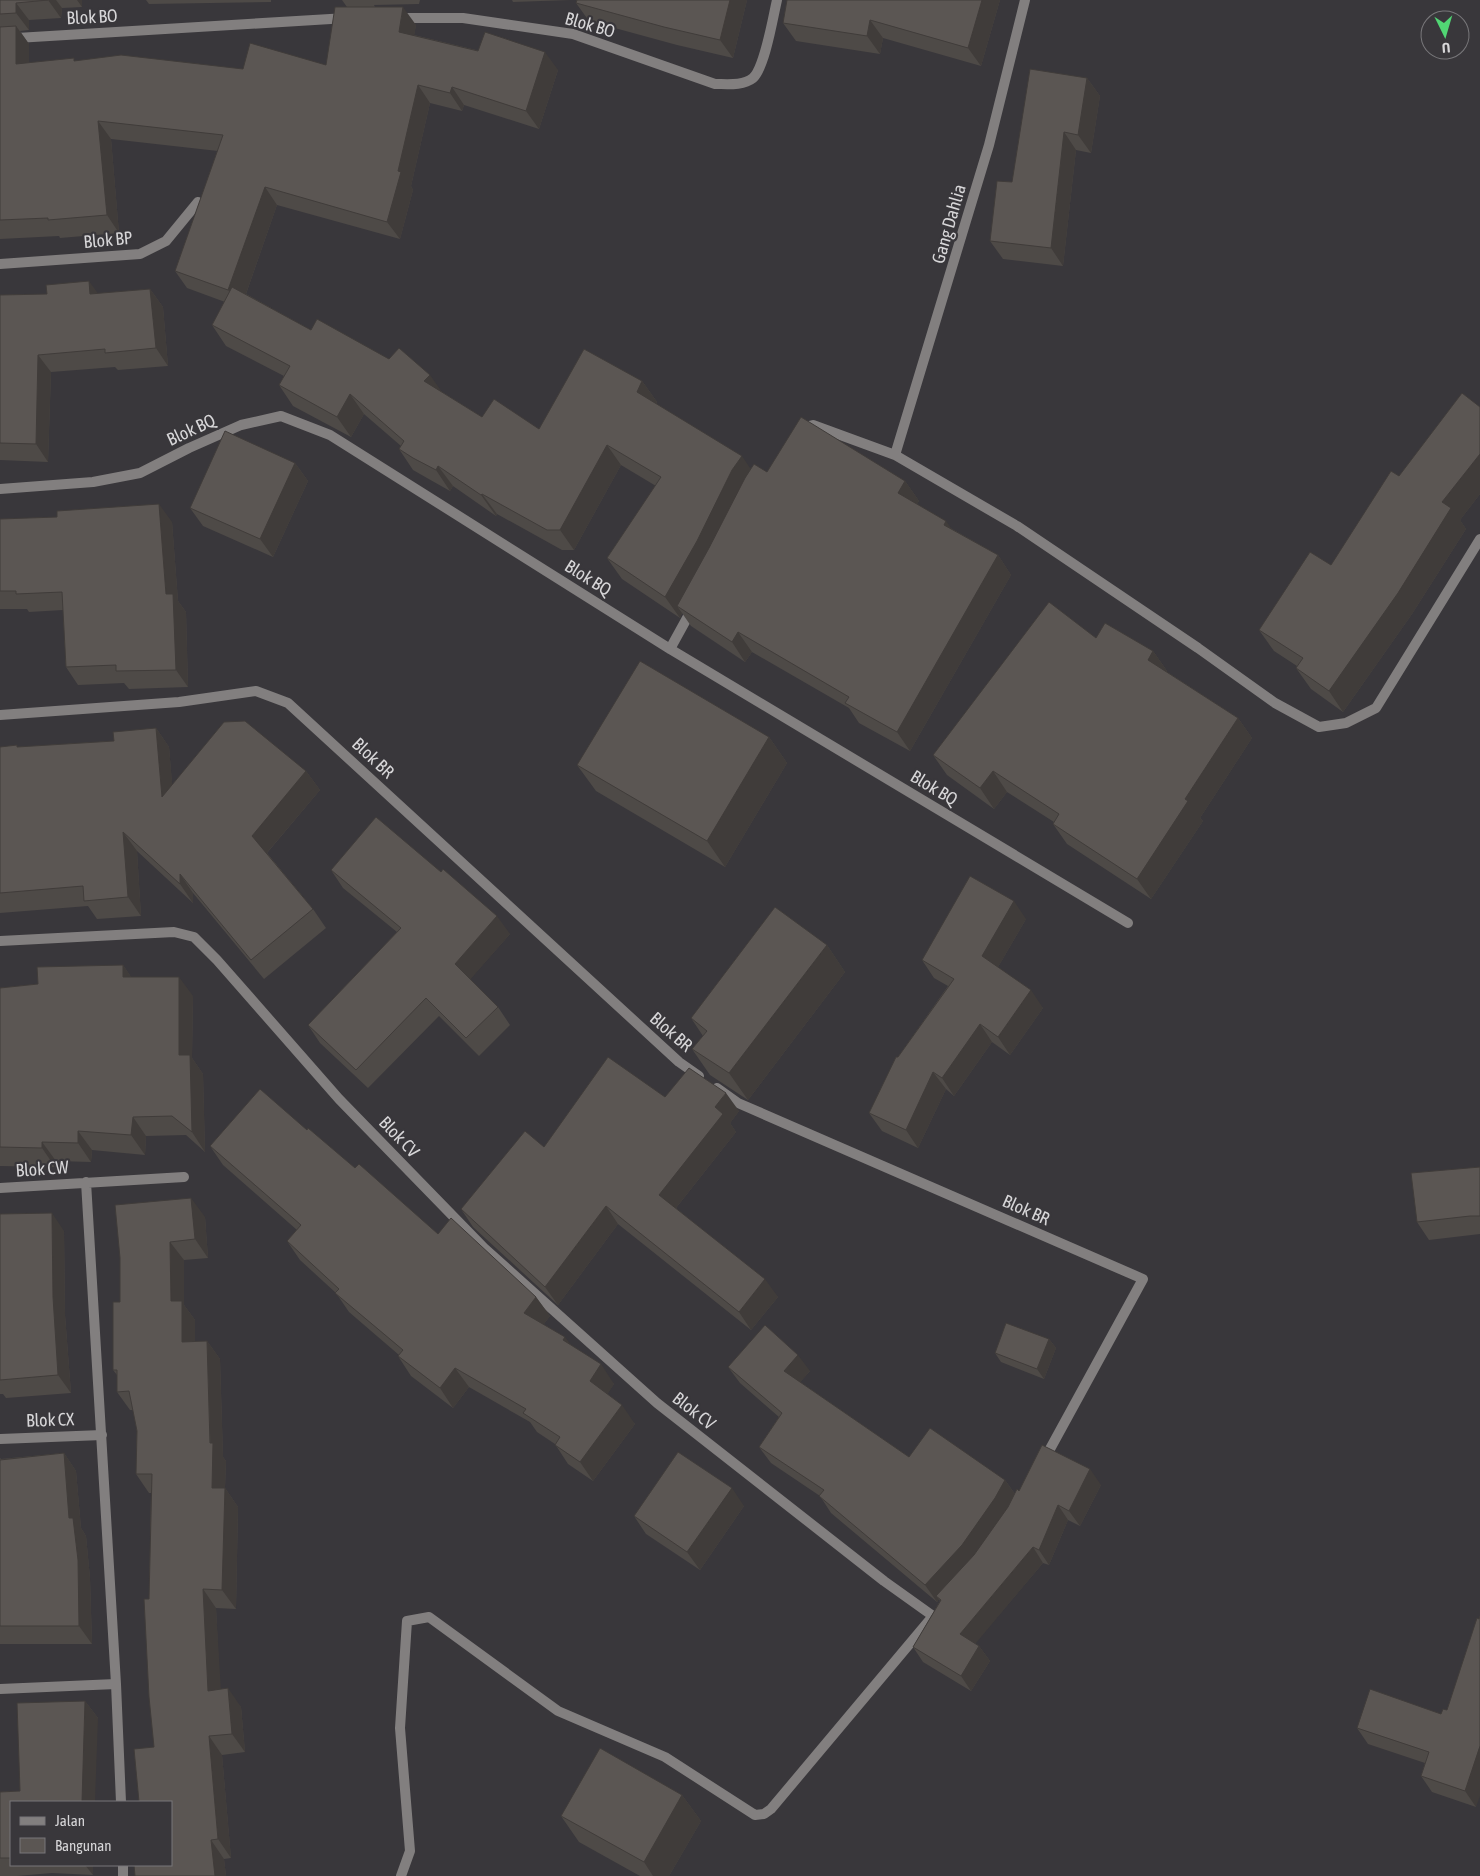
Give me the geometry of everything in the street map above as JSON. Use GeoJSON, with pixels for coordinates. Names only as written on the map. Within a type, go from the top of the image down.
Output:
{"type":"FeatureCollection","features":[{"type":"Feature","properties":{"kind":"street","name":"Blok BO"},"geometry":{"type":"LineString","coordinates":[[388,18],[463,18],[573,34],[715,84],[736,84],[752,78],[761,65],[777,0]]}},
{"type":"Feature","properties":{"kind":"street","name":"Gang Dahlia"},"geometry":{"type":"LineString","coordinates":[[895,455],[989,145],[1025,0]]}},
{"type":"Feature","properties":{"kind":"street","name":"Blok BO"},"geometry":{"type":"LineString","coordinates":[[0,39],[360,18]]}},
{"type":"Feature","properties":{"kind":"street","name":"Blok BP"},"geometry":{"type":"LineString","coordinates":[[0,264],[140,254],[166,241],[198,202]]}},
{"type":"Feature","properties":{"kind":"street","name":"Blok BQ"},"geometry":{"type":"LineString","coordinates":[[0,490],[93,482],[140,473],[188,448],[241,425],[281,416],[330,435],[670,649],[1128,923]]}},
{"type":"Feature","properties":{"kind":"street"},"geometry":{"type":"LineString","coordinates":[[792,436],[802,427],[812,425],[895,455],[1017,526],[1198,648],[1275,703],[1319,727],[1346,723],[1376,708],[1480,539]]}},
{"type":"Feature","properties":{"kind":"street"},"geometry":{"type":"LineString","coordinates":[[670,649],[698,598]]}},
{"type":"Feature","properties":{"kind":"street","name":"Blok BR"},"geometry":{"type":"LineString","coordinates":[[0,715],[179,702],[256,692],[288,702],[679,1062],[738,1103],[1143,1279],[1040,1467]]}},
{"type":"Feature","properties":{"kind":"street","name":"Blok CV"},"geometry":{"type":"LineString","coordinates":[[0,941],[174,932],[194,937],[217,960],[339,1099],[484,1248],[657,1403],[884,1581],[936,1612],[771,1810],[764,1814],[754,1815],[665,1757],[558,1711],[428,1617],[407,1621],[400,1728],[410,1851],[401,1876]]}},
{"type":"Feature","properties":{"kind":"street","name":"Blok CW"},"geometry":{"type":"LineString","coordinates":[[0,1188],[184,1177]]}},
{"type":"Feature","properties":{"kind":"street"},"geometry":{"type":"LineString","coordinates":[[86,1182],[102,1434],[121,1801]]}},
{"type":"Feature","properties":{"kind":"street","name":"Blok CX"},"geometry":{"type":"LineString","coordinates":[[0,1438],[102,1434]]}},
{"type":"Feature","properties":{"kind":"street"},"geometry":{"type":"LineString","coordinates":[[0,1689],[116,1684]]}},
{"type":"Feature","properties":{"kind":"building"},"geometry":{"type":"Polygon","coordinates":[[[0,0],[48,0],[16,3],[16,13],[0,14],[0,0]]]}},
{"type":"Feature","properties":{"kind":"building"},"geometry":{"type":"Polygon","coordinates":[[[577,0],[730,0],[720,40],[576,3],[577,0]]]}},
{"type":"Feature","properties":{"kind":"building"},"geometry":{"type":"Polygon","coordinates":[[[787,0],[982,0],[968,48],[870,20],[867,36],[783,23],[787,0]]]}},
{"type":"Feature","properties":{"kind":"building"},"geometry":{"type":"Polygon","coordinates":[[[335,7],[403,7],[399,32],[478,51],[485,32],[545,52],[526,111],[452,87],[450,93],[418,85],[398,171],[401,172],[387,222],[265,187],[228,290],[175,271],[223,135],[98,121],[107,215],[48,220],[48,218],[0,220],[0,27],[16,26],[16,64],[74,58],[74,61],[121,55],[243,69],[250,43],[326,65],[335,7]]]}},
{"type":"Feature","properties":{"kind":"building"},"geometry":{"type":"Polygon","coordinates":[[[1030,69],[1087,78],[1078,135],[1064,132],[1051,248],[990,241],[997,181],[1012,182],[1030,69]]]}},
{"type":"Feature","properties":{"kind":"building"},"geometry":{"type":"Polygon","coordinates":[[[89,281],[90,294],[150,289],[156,348],[105,353],[105,349],[38,355],[36,444],[0,443],[0,295],[47,294],[46,285],[89,281]]]}},
{"type":"Feature","properties":{"kind":"building"},"geometry":{"type":"Polygon","coordinates":[[[232,287],[311,330],[317,319],[389,359],[399,348],[430,375],[424,381],[482,417],[494,399],[539,429],[584,349],[642,381],[637,392],[742,456],[732,470],[697,541],[665,597],[607,558],[661,477],[607,445],[560,530],[547,530],[481,495],[438,466],[436,470],[399,449],[404,441],[350,394],[337,417],[279,385],[290,366],[212,325],[232,287]]]}},
{"type":"Feature","properties":{"kind":"building"},"geometry":{"type":"Polygon","coordinates":[[[1462,393],[1480,407],[1480,454],[1442,502],[1451,508],[1398,593],[1329,691],[1296,668],[1303,658],[1259,630],[1310,552],[1331,565],[1391,471],[1399,476],[1462,393]]]}},
{"type":"Feature","properties":{"kind":"building"},"geometry":{"type":"Polygon","coordinates":[[[801,417],[905,481],[898,493],[946,521],[944,525],[998,555],[897,732],[845,703],[849,697],[738,632],[732,642],[677,606],[754,464],[767,472],[801,417]]]}},
{"type":"Feature","properties":{"kind":"building"},"geometry":{"type":"Polygon","coordinates":[[[225,431],[295,463],[260,539],[190,508],[225,431]]]}},
{"type":"Feature","properties":{"kind":"building"},"geometry":{"type":"Polygon","coordinates":[[[159,504],[166,594],[173,594],[176,670],[116,671],[116,665],[66,667],[62,592],[16,594],[16,591],[0,591],[0,519],[57,517],[57,511],[159,504]]]}},
{"type":"Feature","properties":{"kind":"building"},"geometry":{"type":"Polygon","coordinates":[[[1049,602],[1096,638],[1105,623],[1153,651],[1148,660],[1238,718],[1185,799],[1188,801],[1137,879],[1053,824],[1059,814],[993,771],[980,788],[933,755],[1049,602]]]}},
{"type":"Feature","properties":{"kind":"building"},"geometry":{"type":"Polygon","coordinates":[[[640,661],[769,737],[707,841],[577,765],[640,661]]]}},
{"type":"Feature","properties":{"kind":"building"},"geometry":{"type":"Polygon","coordinates":[[[245,721],[306,771],[252,836],[313,909],[251,960],[180,874],[180,884],[123,832],[128,897],[84,901],[83,886],[0,893],[0,747],[114,741],[113,732],[156,728],[162,797],[224,722],[245,721]]]}},
{"type":"Feature","properties":{"kind":"building"},"geometry":{"type":"Polygon","coordinates":[[[376,817],[441,872],[443,869],[497,916],[455,964],[498,1007],[466,1038],[426,998],[356,1070],[308,1025],[401,928],[331,870],[376,817]]]}},
{"type":"Feature","properties":{"kind":"building"},"geometry":{"type":"Polygon","coordinates":[[[970,876],[1014,901],[982,956],[1031,990],[998,1037],[980,1024],[942,1078],[933,1072],[906,1130],[869,1113],[896,1057],[898,1057],[954,979],[922,960],[970,876]]]}},
{"type":"Feature","properties":{"kind":"building"},"geometry":{"type":"Polygon","coordinates":[[[775,907],[827,945],[729,1073],[692,1049],[707,1031],[691,1018],[775,907]]]}},
{"type":"Feature","properties":{"kind":"building"},"geometry":{"type":"Polygon","coordinates":[[[123,965],[123,977],[179,977],[179,1055],[190,1055],[192,1132],[172,1116],[133,1117],[131,1135],[78,1131],[78,1143],[42,1142],[42,1148],[0,1147],[0,988],[38,984],[37,967],[123,965]]]}},
{"type":"Feature","properties":{"kind":"building"},"geometry":{"type":"Polygon","coordinates":[[[608,1057],[665,1097],[689,1068],[726,1093],[715,1107],[723,1114],[659,1195],[765,1279],[739,1312],[606,1206],[545,1287],[461,1209],[525,1131],[544,1147],[608,1057]]]}},
{"type":"Feature","properties":{"kind":"building"},"geometry":{"type":"Polygon","coordinates":[[[260,1089],[355,1168],[359,1164],[438,1234],[451,1218],[536,1297],[524,1313],[565,1337],[563,1340],[601,1364],[590,1381],[622,1405],[580,1462],[555,1445],[560,1437],[523,1413],[526,1409],[455,1368],[440,1388],[398,1356],[403,1350],[335,1293],[339,1289],[287,1241],[301,1225],[210,1146],[260,1089]]]}},
{"type":"Feature","properties":{"kind":"building"},"geometry":{"type":"Polygon","coordinates":[[[1480,1167],[1480,1216],[1417,1222],[1411,1173],[1480,1167]]]}},
{"type":"Feature","properties":{"kind":"building"},"geometry":{"type":"Polygon","coordinates":[[[191,1198],[195,1239],[170,1242],[171,1301],[182,1301],[182,1342],[207,1341],[210,1443],[213,1443],[212,1488],[225,1488],[222,1590],[203,1589],[208,1691],[228,1688],[232,1734],[209,1736],[218,1839],[211,1840],[215,1876],[135,1876],[134,1866],[172,1866],[172,1801],[139,1801],[134,1749],[154,1747],[149,1697],[144,1599],[149,1599],[152,1474],[136,1474],[137,1431],[129,1391],[117,1392],[117,1370],[113,1370],[113,1302],[120,1302],[120,1258],[115,1205],[191,1198]]]}},
{"type":"Feature","properties":{"kind":"building"},"geometry":{"type":"Polygon","coordinates":[[[52,1213],[53,1297],[58,1375],[0,1380],[0,1214],[52,1213]]]}},
{"type":"Feature","properties":{"kind":"building"},"geometry":{"type":"Polygon","coordinates":[[[1006,1323],[1049,1339],[1037,1369],[995,1353],[1006,1323]]]}},
{"type":"Feature","properties":{"kind":"building"},"geometry":{"type":"Polygon","coordinates":[[[765,1325],[798,1355],[784,1371],[909,1457],[930,1428],[1005,1480],[995,1498],[962,1545],[925,1585],[819,1496],[824,1490],[759,1447],[782,1413],[728,1367],[765,1325]]]}},
{"type":"Feature","properties":{"kind":"building"},"geometry":{"type":"Polygon","coordinates":[[[1042,1445],[1090,1469],[1069,1511],[1058,1505],[1039,1550],[1033,1547],[960,1634],[979,1646],[961,1676],[913,1647],[941,1600],[936,1596],[974,1555],[1008,1507],[1017,1489],[1019,1491],[1042,1445]]]}},
{"type":"Feature","properties":{"kind":"building"},"geometry":{"type":"Polygon","coordinates":[[[678,1452],[732,1488],[687,1552],[634,1516],[678,1452]]]}},
{"type":"Feature","properties":{"kind":"building"},"geometry":{"type":"Polygon","coordinates":[[[64,1453],[69,1518],[73,1518],[78,1560],[79,1626],[0,1626],[0,1460],[64,1453]]]}},
{"type":"Feature","properties":{"kind":"building"},"geometry":{"type":"Polygon","coordinates":[[[1480,1616],[1480,1746],[1465,1791],[1421,1776],[1429,1752],[1357,1728],[1370,1689],[1441,1714],[1443,1709],[1447,1710],[1477,1618],[1479,1619],[1480,1616]]]}},
{"type":"Feature","properties":{"kind":"building"},"geometry":{"type":"Polygon","coordinates":[[[85,1701],[82,1801],[10,1801],[10,1858],[0,1858],[0,1792],[20,1791],[17,1703],[85,1701]]]}},
{"type":"Feature","properties":{"kind":"building"},"geometry":{"type":"Polygon","coordinates":[[[600,1748],[682,1795],[644,1862],[561,1816],[600,1748]]]}}]}
